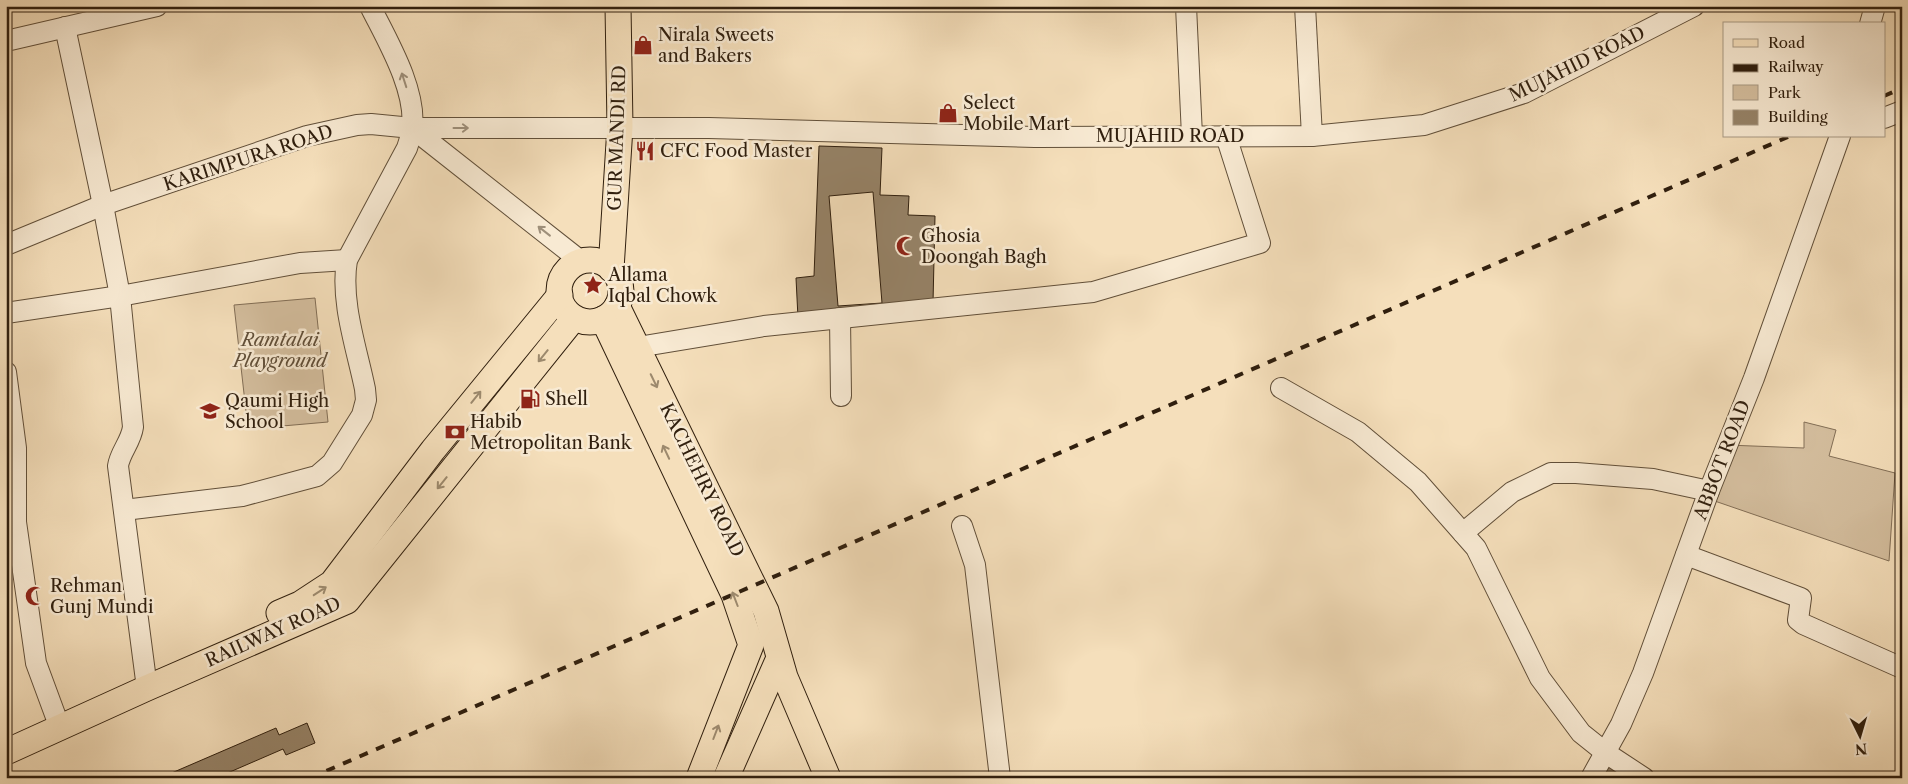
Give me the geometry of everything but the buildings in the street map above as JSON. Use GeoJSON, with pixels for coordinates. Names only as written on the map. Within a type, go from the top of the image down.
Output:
{"type":"FeatureCollection","features":[{"type":"Feature","properties":{"kind":"main road","name":"GUR MANDI RD"},"geometry":{"type":"LineString","coordinates":[[611,269],[620,127],[618,6]]}},
{"type":"Feature","properties":{"kind":"main road"},"geometry":{"type":"LineString","coordinates":[[593,261],[611,269],[617,277],[620,286],[620,296],[610,312],[593,322],[583,322],[574,318],[566,311],[561,302],[560,282],[565,273],[573,266],[582,262],[593,261]]}},
{"type":"Feature","properties":{"kind":"main road"},"geometry":{"type":"LineString","coordinates":[[146,681],[300,604],[332,583],[433,450],[560,295]]}},
{"type":"Feature","properties":{"kind":"main road","name":"KACHEHRY ROAD"},"geometry":{"type":"LineString","coordinates":[[610,312],[638,347],[766,611],[785,677],[828,778]]}},
{"type":"Feature","properties":{"kind":"main road","name":"KACHEHRY ROAD"},"geometry":{"type":"LineString","coordinates":[[610,312],[734,595],[751,645],[699,778]]}},
{"type":"Feature","properties":{"kind":"main road","name":"RAILWAY ROAD"},"geometry":{"type":"LineString","coordinates":[[6,752],[57,722],[146,681],[347,601],[574,318]]}},
{"type":"Feature","properties":{"kind":"main road"},"geometry":{"type":"LineString","coordinates":[[726,778],[779,658]]}},
{"type":"Feature","properties":{"kind":"main road"},"geometry":{"type":"LineString","coordinates":[[6,738],[57,722]]}},
{"type":"Feature","properties":{"kind":"street"},"geometry":{"type":"LineString","coordinates":[[6,41],[65,27],[85,14],[157,6]]}},
{"type":"Feature","properties":{"kind":"street"},"geometry":{"type":"LineString","coordinates":[[124,510],[256,492],[317,476],[332,463],[362,414],[366,400],[346,296],[345,273],[347,260],[408,148],[412,128],[412,114],[406,84],[397,60],[370,6]]}},
{"type":"Feature","properties":{"kind":"street"},"geometry":{"type":"LineString","coordinates":[[1186,6],[1192,136]]}},
{"type":"Feature","properties":{"kind":"street"},"geometry":{"type":"LineString","coordinates":[[1305,6],[1312,136]]}},
{"type":"Feature","properties":{"kind":"street","name":"MUJAHID ROAD"},"geometry":{"type":"LineString","coordinates":[[620,127],[1026,137],[1312,136],[1424,125],[1524,93],[1694,6]]}},
{"type":"Feature","properties":{"kind":"street"},"geometry":{"type":"LineString","coordinates":[[1871,22],[1875,6]]}},
{"type":"Feature","properties":{"kind":"street"},"geometry":{"type":"LineString","coordinates":[[65,27],[103,205],[120,296],[133,427],[132,436],[120,458],[118,466],[146,681]]}},
{"type":"Feature","properties":{"kind":"street"},"geometry":{"type":"LineString","coordinates":[[1886,117],[1902,111]]}},
{"type":"Feature","properties":{"kind":"street","name":"KARIMPURA ROAD"},"geometry":{"type":"LineString","coordinates":[[6,245],[103,205],[307,136],[357,126],[371,124],[412,128],[620,127]]}},
{"type":"Feature","properties":{"kind":"street"},"geometry":{"type":"LineString","coordinates":[[412,128],[582,262]]}},
{"type":"Feature","properties":{"kind":"street"},"geometry":{"type":"LineString","coordinates":[[638,347],[764,326],[1093,292],[1260,243],[1226,136]]}},
{"type":"Feature","properties":{"kind":"street","name":"ABBOT ROAD"},"geometry":{"type":"LineString","coordinates":[[1591,778],[1606,753],[1643,674],[1709,490],[1754,378],[1839,138]]}},
{"type":"Feature","properties":{"kind":"street"},"geometry":{"type":"LineString","coordinates":[[6,313],[120,296],[300,263],[347,260]]}},
{"type":"Feature","properties":{"kind":"street"},"geometry":{"type":"LineString","coordinates":[[840,318],[841,396]]}},
{"type":"Feature","properties":{"kind":"street"},"geometry":{"type":"LineString","coordinates":[[6,372],[16,448],[16,522],[34,653],[57,722]]}},
{"type":"Feature","properties":{"kind":"street"},"geometry":{"type":"LineString","coordinates":[[1281,388],[1358,432],[1418,482],[1476,548],[1540,678],[1581,733],[1606,753],[1644,778]]}},
{"type":"Feature","properties":{"kind":"street"},"geometry":{"type":"LineString","coordinates":[[1463,533],[1512,492],[1551,473],[1653,479],[1709,490]]}},
{"type":"Feature","properties":{"kind":"street"},"geometry":{"type":"LineString","coordinates":[[962,526],[975,565],[1000,778]]}},
{"type":"Feature","properties":{"kind":"street"},"geometry":{"type":"LineString","coordinates":[[1686,555],[1801,598],[1797,615],[1798,620],[1803,624],[1902,668]]}},
{"type":"Feature","properties":{"kind":"green space","name":"Ramtalai Playground"},"geometry":{"type":"Polygon","coordinates":[[[315,298],[328,422],[248,429],[234,305],[315,298]]]}},
{"type":"Feature","properties":{"kind":"green space"},"geometry":{"type":"Polygon","coordinates":[[[1804,422],[1836,430],[1829,456],[1895,473],[1889,561],[1706,498],[1727,445],[1804,448],[1804,422]]]}},
{"type":"Feature","properties":{"kind":"railway"},"geometry":{"type":"LineString","coordinates":[[1886,95],[1902,88]]}},
{"type":"Feature","properties":{"kind":"railway"},"geometry":{"type":"LineString","coordinates":[[310,778],[1785,138]]}},
{"type":"Feature","properties":{"kind":"place","name":"Nirala Sweets and Bakers"},"geometry":{"type":"Point","coordinates":[643,45]}},
{"type":"Feature","properties":{"kind":"place","name":"Select Mobile Mart"},"geometry":{"type":"Point","coordinates":[948,113]}},
{"type":"Feature","properties":{"kind":"place","name":"CFC Food Master"},"geometry":{"type":"Point","coordinates":[645,151]}},
{"type":"Feature","properties":{"kind":"place","name":"Ghosia Doongah Bagh"},"geometry":{"type":"Point","coordinates":[906,246]}},
{"type":"Feature","properties":{"kind":"place","name":"Allama Iqbal Chowk"},"geometry":{"type":"Point","coordinates":[593,285]}},
{"type":"Feature","properties":{"kind":"place","name":"Shell"},"geometry":{"type":"Point","coordinates":[530,399]}},
{"type":"Feature","properties":{"kind":"place","name":"Qaumi High School"},"geometry":{"type":"Point","coordinates":[210,411]}},
{"type":"Feature","properties":{"kind":"place","name":"Habib Metropolitan Bank"},"geometry":{"type":"Point","coordinates":[455,432]}},
{"type":"Feature","properties":{"kind":"place","name":"Rehman Gunj Mundi"},"geometry":{"type":"Point","coordinates":[35,596]}}]}
